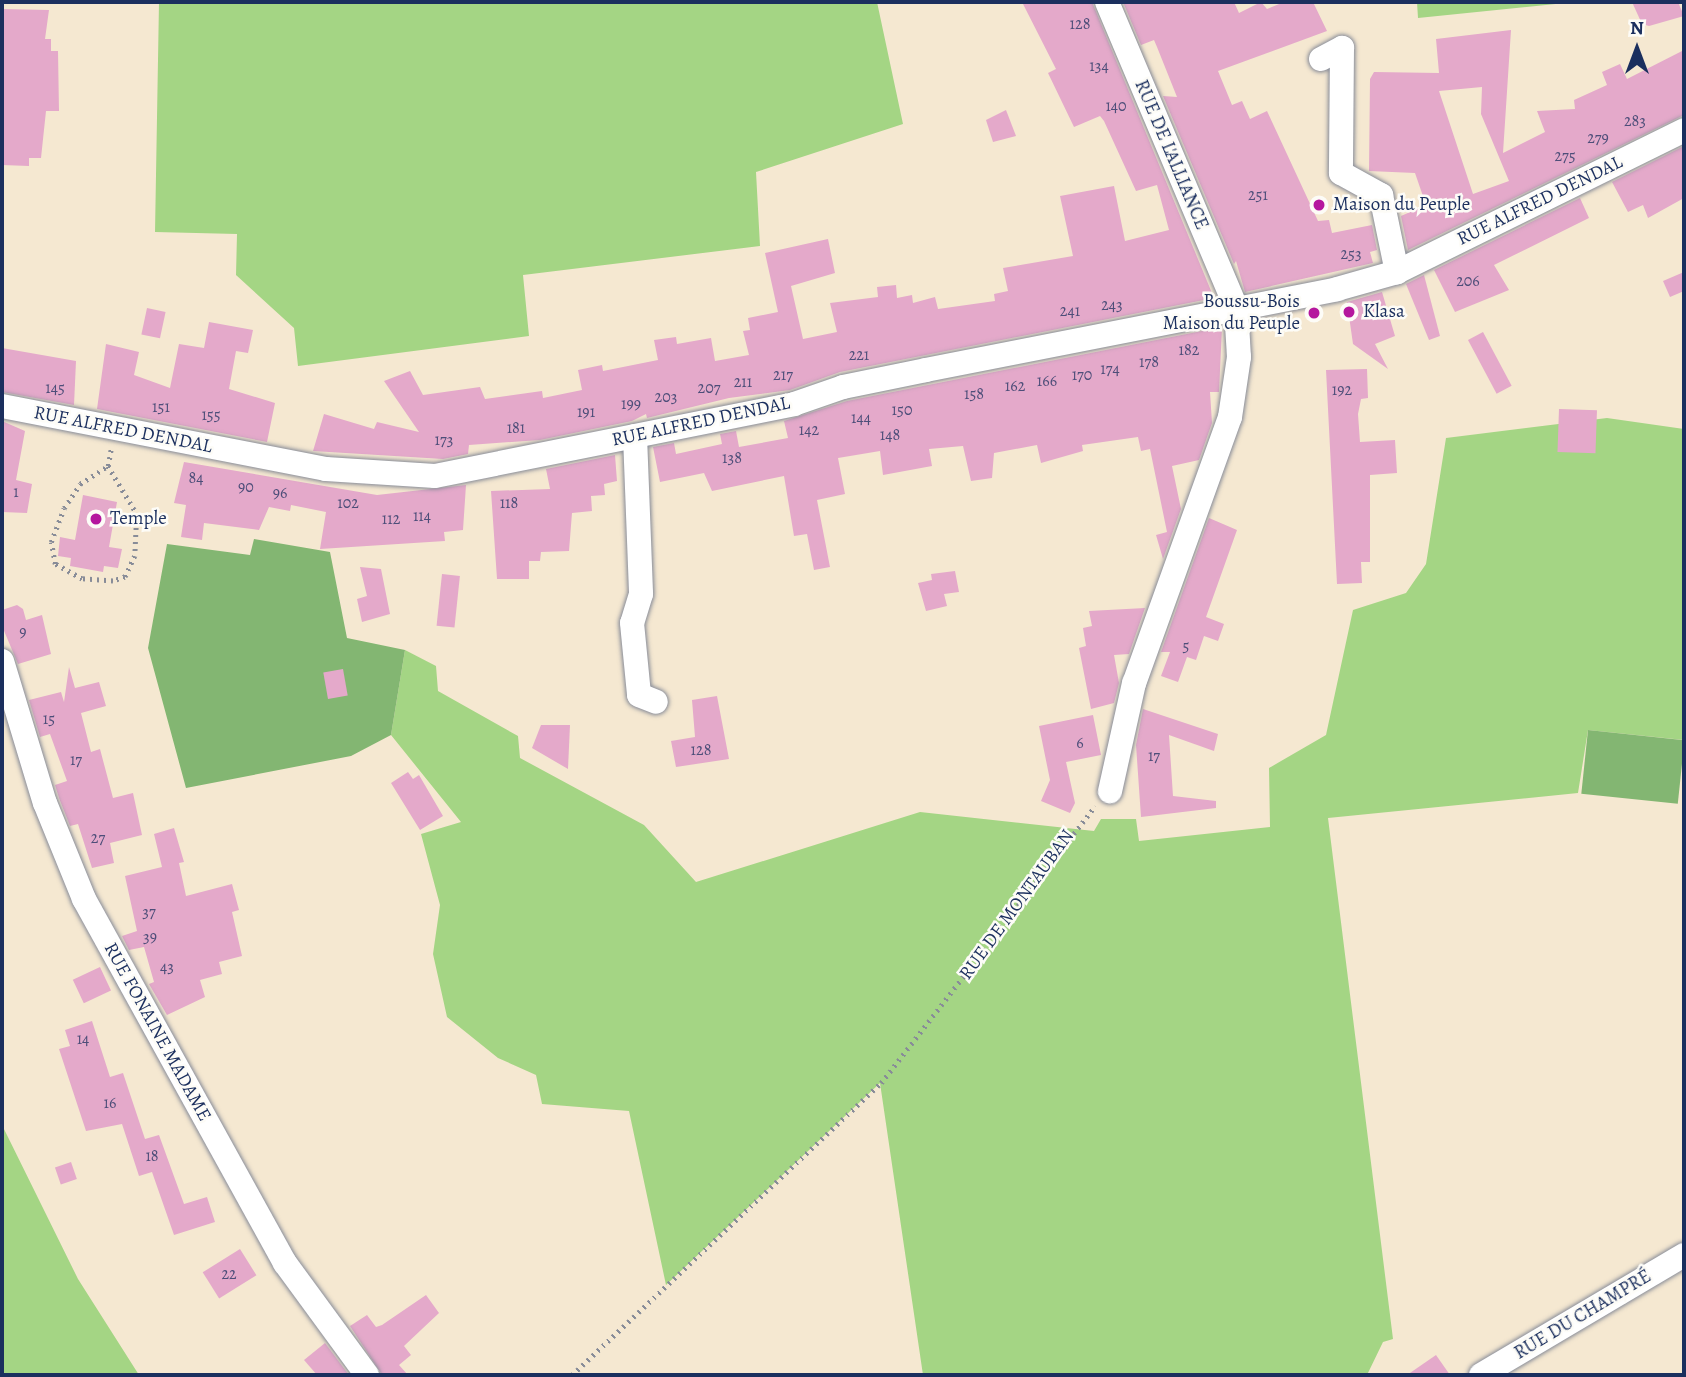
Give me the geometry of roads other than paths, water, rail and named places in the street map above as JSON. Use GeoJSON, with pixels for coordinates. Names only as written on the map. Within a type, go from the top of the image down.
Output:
{"type":"FeatureCollection","features":[{"type":"Feature","properties":{"kind":"street","name":"RUE DE L'ALLIANCE"},"geometry":{"type":"LineString","coordinates":[[1107,2],[1236,308]]}},
{"type":"Feature","properties":{"kind":"street"},"geometry":{"type":"LineString","coordinates":[[1321,59],[1342,48],[1341,173],[1381,195],[1397,272]]}},
{"type":"Feature","properties":{"kind":"street","name":"RUE ALFRED DENDAL"},"geometry":{"type":"LineString","coordinates":[[2,406],[326,469],[419,479],[794,404],[843,387],[1337,289],[1397,272],[1684,130]]}},
{"type":"Feature","properties":{"kind":"street"},"geometry":{"type":"LineString","coordinates":[[1110,791],[1134,683],[1230,417],[1240,357],[1236,308]]}},
{"type":"Feature","properties":{"kind":"street"},"geometry":{"type":"LineString","coordinates":[[635,436],[641,594],[632,623],[639,695],[656,702]]}},
{"type":"Feature","properties":{"kind":"street","name":"RUE FONAINE MADAME"},"geometry":{"type":"LineString","coordinates":[[2,661],[45,803],[84,899],[285,1263],[367,1375]]}},
{"type":"Feature","properties":{"kind":"street","name":"RUE DU CHAMPRÉ"},"geometry":{"type":"LineString","coordinates":[[1481,1375],[1684,1255]]}},
{"type":"Feature","properties":{"kind":"place","name":"Maison du Peuple"},"geometry":{"type":"Point","coordinates":[1319,205]}},
{"type":"Feature","properties":{"kind":"place","name":"Klasa"},"geometry":{"type":"Point","coordinates":[1349,312]}},
{"type":"Feature","properties":{"kind":"place","name":"Boussu-Bois Maison du Peuple"},"geometry":{"type":"Point","coordinates":[1314,313]}},
{"type":"Feature","properties":{"kind":"place","name":"Temple"},"geometry":{"type":"Point","coordinates":[96,519]}}]}
